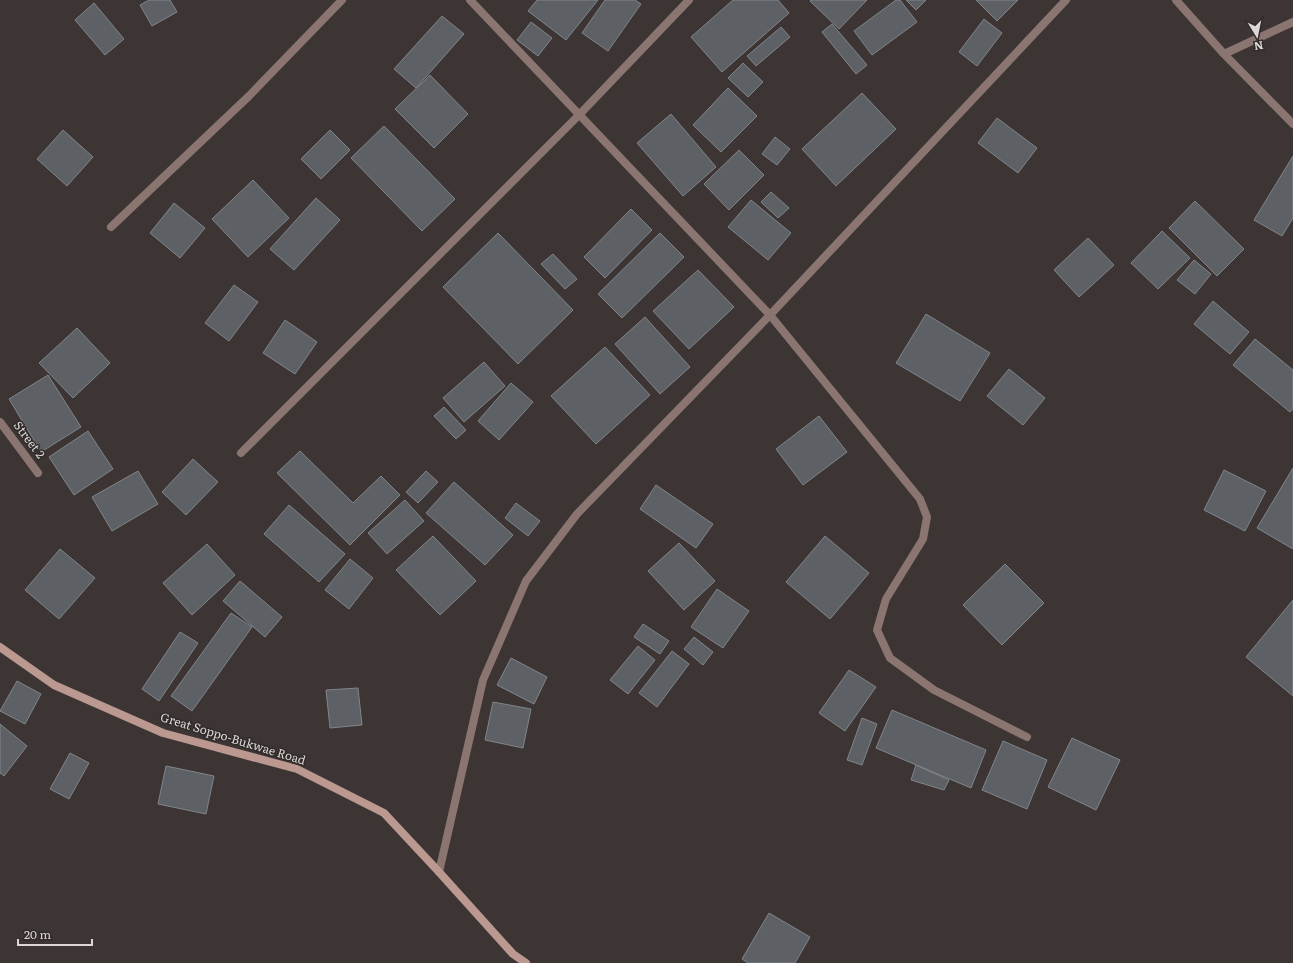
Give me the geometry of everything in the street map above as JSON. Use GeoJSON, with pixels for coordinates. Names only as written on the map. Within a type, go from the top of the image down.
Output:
{"type":"FeatureCollection","features":[{"type":"Feature","properties":{"kind":"street"},"geometry":{"type":"LineString","coordinates":[[111,226],[249,96],[342,0]]}},
{"type":"Feature","properties":{"kind":"street"},"geometry":{"type":"LineString","coordinates":[[470,0],[770,315],[920,499],[927,517],[923,539],[886,599],[877,630],[890,658],[934,690],[1027,737]]}},
{"type":"Feature","properties":{"kind":"street"},"geometry":{"type":"LineString","coordinates":[[241,453],[579,115],[689,0]]}},
{"type":"Feature","properties":{"kind":"street"},"geometry":{"type":"LineString","coordinates":[[439,872],[483,680],[526,581],[577,514],[770,315],[1066,0]]}},
{"type":"Feature","properties":{"kind":"street"},"geometry":{"type":"LineString","coordinates":[[1176,0],[1224,54],[1293,124]]}},
{"type":"Feature","properties":{"kind":"street"},"geometry":{"type":"LineString","coordinates":[[1224,54],[1293,22]]}},
{"type":"Feature","properties":{"kind":"street","name":"Street 2"},"geometry":{"type":"LineString","coordinates":[[0,422],[38,473]]}},
{"type":"Feature","properties":{"kind":"street","name":"Great Soppo-Bukwae Road"},"geometry":{"type":"LineString","coordinates":[[0,647],[54,685],[164,733],[297,769],[384,814],[513,954],[526,963]]}},
{"type":"Feature","properties":{"kind":"building"},"geometry":{"type":"Polygon","coordinates":[[[149,0],[170,0],[177,12],[152,26],[140,5],[149,0]]]}},
{"type":"Feature","properties":{"kind":"building"},"geometry":{"type":"Polygon","coordinates":[[[537,0],[598,0],[566,40],[528,11],[537,0]]]}},
{"type":"Feature","properties":{"kind":"building"},"geometry":{"type":"Polygon","coordinates":[[[605,0],[635,0],[641,4],[608,51],[582,33],[605,0]]]}},
{"type":"Feature","properties":{"kind":"building"},"geometry":{"type":"Polygon","coordinates":[[[733,0],[778,0],[789,13],[722,72],[691,37],[733,0]]]}},
{"type":"Feature","properties":{"kind":"building"},"geometry":{"type":"Polygon","coordinates":[[[867,0],[839,29],[810,1],[867,0]]]}},
{"type":"Feature","properties":{"kind":"building"},"geometry":{"type":"Polygon","coordinates":[[[896,0],[900,0],[917,22],[872,55],[854,31],[896,0]]]}},
{"type":"Feature","properties":{"kind":"building"},"geometry":{"type":"Polygon","coordinates":[[[906,0],[926,0],[916,10],[906,0]]]}},
{"type":"Feature","properties":{"kind":"building"},"geometry":{"type":"Polygon","coordinates":[[[976,0],[1018,0],[997,21],[976,0]]]}},
{"type":"Feature","properties":{"kind":"building"},"geometry":{"type":"Polygon","coordinates":[[[94,3],[124,39],[105,55],[75,20],[94,3]]]}},
{"type":"Feature","properties":{"kind":"building"},"geometry":{"type":"Polygon","coordinates":[[[442,16],[464,34],[416,88],[394,69],[442,16]]]}},
{"type":"Feature","properties":{"kind":"building"},"geometry":{"type":"Polygon","coordinates":[[[984,19],[1002,33],[977,66],[959,52],[984,19]]]}},
{"type":"Feature","properties":{"kind":"building"},"geometry":{"type":"Polygon","coordinates":[[[531,22],[552,38],[538,56],[517,40],[531,22]]]}},
{"type":"Feature","properties":{"kind":"building"},"geometry":{"type":"Polygon","coordinates":[[[832,24],[867,65],[856,74],[822,32],[832,24]]]}},
{"type":"Feature","properties":{"kind":"building"},"geometry":{"type":"Polygon","coordinates":[[[781,27],[790,37],[756,66],[747,56],[781,27]]]}},
{"type":"Feature","properties":{"kind":"building"},"geometry":{"type":"Polygon","coordinates":[[[743,63],[763,82],[748,97],[728,78],[743,63]]]}},
{"type":"Feature","properties":{"kind":"building"},"geometry":{"type":"Polygon","coordinates":[[[430,75],[468,114],[434,148],[395,109],[430,75]]]}},
{"type":"Feature","properties":{"kind":"building"},"geometry":{"type":"Polygon","coordinates":[[[728,88],[757,116],[721,152],[693,125],[728,88]]]}},
{"type":"Feature","properties":{"kind":"building"},"geometry":{"type":"Polygon","coordinates":[[[862,93],[896,129],[836,186],[802,149],[862,93]]]}},
{"type":"Feature","properties":{"kind":"building"},"geometry":{"type":"Polygon","coordinates":[[[671,114],[716,167],[683,196],[637,143],[671,114]]]}},
{"type":"Feature","properties":{"kind":"building"},"geometry":{"type":"Polygon","coordinates":[[[997,118],[1037,148],[1018,173],[978,143],[997,118]]]}},
{"type":"Feature","properties":{"kind":"building"},"geometry":{"type":"Polygon","coordinates":[[[384,126],[455,199],[422,231],[351,158],[384,126]]]}},
{"type":"Feature","properties":{"kind":"building"},"geometry":{"type":"Polygon","coordinates":[[[63,130],[93,157],[67,186],[37,159],[63,130]]]}},
{"type":"Feature","properties":{"kind":"building"},"geometry":{"type":"Polygon","coordinates":[[[330,130],[350,150],[321,179],[301,159],[330,130]]]}},
{"type":"Feature","properties":{"kind":"building"},"geometry":{"type":"Polygon","coordinates":[[[775,137],[790,149],[777,165],[762,154],[775,137]]]}},
{"type":"Feature","properties":{"kind":"building"},"geometry":{"type":"Polygon","coordinates":[[[739,150],[764,175],[729,210],[704,184],[739,150]]]}},
{"type":"Feature","properties":{"kind":"building"},"geometry":{"type":"Polygon","coordinates":[[[1293,156],[1293,218],[1282,236],[1254,220],[1293,156]]]}},
{"type":"Feature","properties":{"kind":"building"},"geometry":{"type":"Polygon","coordinates":[[[253,180],[289,218],[248,257],[212,219],[253,180]]]}},
{"type":"Feature","properties":{"kind":"building"},"geometry":{"type":"Polygon","coordinates":[[[771,192],[789,208],[778,218],[761,202],[771,192]]]}},
{"type":"Feature","properties":{"kind":"building"},"geometry":{"type":"Polygon","coordinates":[[[316,198],[340,220],[294,270],[270,249],[316,198]]]}},
{"type":"Feature","properties":{"kind":"building"},"geometry":{"type":"Polygon","coordinates":[[[751,200],[791,233],[768,260],[728,227],[751,200]]]}},
{"type":"Feature","properties":{"kind":"building"},"geometry":{"type":"Polygon","coordinates":[[[1195,201],[1244,249],[1217,276],[1169,228],[1195,201]]]}},
{"type":"Feature","properties":{"kind":"building"},"geometry":{"type":"Polygon","coordinates":[[[174,203],[205,228],[180,258],[150,233],[174,203]]]}},
{"type":"Feature","properties":{"kind":"building"},"geometry":{"type":"Polygon","coordinates":[[[631,209],[652,230],[605,278],[584,257],[631,209]]]}},
{"type":"Feature","properties":{"kind":"building"},"geometry":{"type":"Polygon","coordinates":[[[1162,231],[1190,258],[1158,289],[1131,263],[1162,231]]]}},
{"type":"Feature","properties":{"kind":"building"},"geometry":{"type":"Polygon","coordinates":[[[498,233],[573,310],[518,364],[443,287],[498,233]]]}},
{"type":"Feature","properties":{"kind":"building"},"geometry":{"type":"Polygon","coordinates":[[[660,233],[684,257],[622,318],[598,294],[660,233]]]}},
{"type":"Feature","properties":{"kind":"building"},"geometry":{"type":"Polygon","coordinates":[[[1088,238],[1114,265],[1079,297],[1054,270],[1088,238]]]}},
{"type":"Feature","properties":{"kind":"building"},"geometry":{"type":"Polygon","coordinates":[[[553,254],[577,279],[565,289],[541,264],[553,254]]]}},
{"type":"Feature","properties":{"kind":"building"},"geometry":{"type":"Polygon","coordinates":[[[1194,260],[1211,274],[1195,294],[1177,280],[1194,260]]]}},
{"type":"Feature","properties":{"kind":"building"},"geometry":{"type":"Polygon","coordinates":[[[698,270],[734,307],[689,349],[653,311],[698,270]]]}},
{"type":"Feature","properties":{"kind":"building"},"geometry":{"type":"Polygon","coordinates":[[[234,285],[258,302],[229,341],[205,323],[234,285]]]}},
{"type":"Feature","properties":{"kind":"building"},"geometry":{"type":"Polygon","coordinates":[[[1213,301],[1249,332],[1230,354],[1194,324],[1213,301]]]}},
{"type":"Feature","properties":{"kind":"building"},"geometry":{"type":"Polygon","coordinates":[[[926,314],[990,353],[960,401],[896,363],[926,314]]]}},
{"type":"Feature","properties":{"kind":"building"},"geometry":{"type":"Polygon","coordinates":[[[645,317],[690,367],[660,394],[615,344],[645,317]]]}},
{"type":"Feature","properties":{"kind":"building"},"geometry":{"type":"Polygon","coordinates":[[[285,320],[317,342],[295,374],[263,353],[285,320]]]}},
{"type":"Feature","properties":{"kind":"building"},"geometry":{"type":"Polygon","coordinates":[[[77,328],[110,363],[73,398],[39,363],[77,328]]]}},
{"type":"Feature","properties":{"kind":"building"},"geometry":{"type":"Polygon","coordinates":[[[1255,339],[1293,370],[1293,409],[1290,412],[1233,365],[1255,339]]]}},
{"type":"Feature","properties":{"kind":"building"},"geometry":{"type":"Polygon","coordinates":[[[605,347],[650,395],[596,444],[551,396],[605,347]]]}},
{"type":"Feature","properties":{"kind":"building"},"geometry":{"type":"Polygon","coordinates":[[[484,362],[505,386],[464,422],[443,398],[484,362]]]}},
{"type":"Feature","properties":{"kind":"building"},"geometry":{"type":"Polygon","coordinates":[[[1009,369],[1045,398],[1023,425],[987,396],[1009,369]]]}},
{"type":"Feature","properties":{"kind":"building"},"geometry":{"type":"Polygon","coordinates":[[[48,375],[81,427],[41,452],[9,399],[48,375]]]}},
{"type":"Feature","properties":{"kind":"building"},"geometry":{"type":"Polygon","coordinates":[[[511,383],[533,402],[499,440],[478,421],[511,383]]]}},
{"type":"Feature","properties":{"kind":"building"},"geometry":{"type":"Polygon","coordinates":[[[444,407],[466,430],[456,439],[434,416],[444,407]]]}},
{"type":"Feature","properties":{"kind":"building"},"geometry":{"type":"Polygon","coordinates":[[[819,416],[847,452],[803,485],[776,449],[819,416]]]}},
{"type":"Feature","properties":{"kind":"building"},"geometry":{"type":"Polygon","coordinates":[[[88,431],[113,469],[74,495],[49,457],[88,431]]]}},
{"type":"Feature","properties":{"kind":"building"},"geometry":{"type":"Polygon","coordinates":[[[300,451],[353,503],[381,476],[400,495],[350,545],[277,473],[300,451]]]}},
{"type":"Feature","properties":{"kind":"building"},"geometry":{"type":"Polygon","coordinates":[[[193,459],[218,482],[186,515],[162,492],[193,459]]]}},
{"type":"Feature","properties":{"kind":"building"},"geometry":{"type":"Polygon","coordinates":[[[1293,468],[1293,549],[1257,528],[1293,468]]]}},
{"type":"Feature","properties":{"kind":"building"},"geometry":{"type":"Polygon","coordinates":[[[1224,470],[1266,491],[1245,531],[1204,510],[1224,470]]]}},
{"type":"Feature","properties":{"kind":"building"},"geometry":{"type":"Polygon","coordinates":[[[138,471],[158,504],[112,531],[92,497],[138,471]]]}},
{"type":"Feature","properties":{"kind":"building"},"geometry":{"type":"Polygon","coordinates":[[[426,471],[438,482],[418,503],[406,492],[426,471]]]}},
{"type":"Feature","properties":{"kind":"building"},"geometry":{"type":"Polygon","coordinates":[[[454,482],[513,535],[485,565],[426,513],[454,482]]]}},
{"type":"Feature","properties":{"kind":"building"},"geometry":{"type":"Polygon","coordinates":[[[656,485],[713,524],[696,548],[640,509],[656,485]]]}},
{"type":"Feature","properties":{"kind":"building"},"geometry":{"type":"Polygon","coordinates":[[[405,500],[424,521],[387,554],[368,533],[405,500]]]}},
{"type":"Feature","properties":{"kind":"building"},"geometry":{"type":"Polygon","coordinates":[[[516,503],[540,521],[528,536],[505,518],[516,503]]]}},
{"type":"Feature","properties":{"kind":"building"},"geometry":{"type":"Polygon","coordinates":[[[289,505],[345,554],[319,582],[264,534],[289,505]]]}},
{"type":"Feature","properties":{"kind":"building"},"geometry":{"type":"Polygon","coordinates":[[[433,536],[476,581],[440,615],[396,570],[433,536]]]}},
{"type":"Feature","properties":{"kind":"building"},"geometry":{"type":"Polygon","coordinates":[[[825,536],[869,573],[830,619],[786,582],[825,536]]]}},
{"type":"Feature","properties":{"kind":"building"},"geometry":{"type":"Polygon","coordinates":[[[679,543],[715,581],[684,610],[648,571],[679,543]]]}},
{"type":"Feature","properties":{"kind":"building"},"geometry":{"type":"Polygon","coordinates":[[[207,544],[235,575],[192,615],[163,583],[207,544]]]}},
{"type":"Feature","properties":{"kind":"building"},"geometry":{"type":"Polygon","coordinates":[[[60,549],[95,578],[59,619],[25,590],[60,549]]]}},
{"type":"Feature","properties":{"kind":"building"},"geometry":{"type":"Polygon","coordinates":[[[350,559],[373,578],[349,609],[325,590],[350,559]]]}},
{"type":"Feature","properties":{"kind":"building"},"geometry":{"type":"Polygon","coordinates":[[[1005,564],[1044,603],[1002,645],[963,605],[1005,564]]]}},
{"type":"Feature","properties":{"kind":"building"},"geometry":{"type":"Polygon","coordinates":[[[240,581],[282,617],[265,637],[223,601],[240,581]]]}},
{"type":"Feature","properties":{"kind":"building"},"geometry":{"type":"Polygon","coordinates":[[[717,589],[749,611],[723,648],[691,627],[717,589]]]}},
{"type":"Feature","properties":{"kind":"building"},"geometry":{"type":"Polygon","coordinates":[[[1293,600],[1293,696],[1246,657],[1293,600]]]}},
{"type":"Feature","properties":{"kind":"building"},"geometry":{"type":"Polygon","coordinates":[[[231,613],[252,627],[192,711],[171,696],[231,613]]]}},
{"type":"Feature","properties":{"kind":"building"},"geometry":{"type":"Polygon","coordinates":[[[643,624],[669,641],[660,654],[634,637],[643,624]]]}},
{"type":"Feature","properties":{"kind":"building"},"geometry":{"type":"Polygon","coordinates":[[[180,632],[198,643],[159,701],[142,689],[180,632]]]}},
{"type":"Feature","properties":{"kind":"building"},"geometry":{"type":"Polygon","coordinates":[[[694,637],[713,652],[703,665],[684,649],[694,637]]]}},
{"type":"Feature","properties":{"kind":"building"},"geometry":{"type":"Polygon","coordinates":[[[638,646],[655,660],[628,694],[610,680],[638,646]]]}},
{"type":"Feature","properties":{"kind":"building"},"geometry":{"type":"Polygon","coordinates":[[[672,651],[689,664],[657,707],[639,693],[672,651]]]}},
{"type":"Feature","properties":{"kind":"building"},"geometry":{"type":"Polygon","coordinates":[[[511,658],[547,677],[534,704],[497,685],[511,658]]]}},
{"type":"Feature","properties":{"kind":"building"},"geometry":{"type":"Polygon","coordinates":[[[849,670],[876,687],[845,731],[819,713],[849,670]]]}},
{"type":"Feature","properties":{"kind":"building"},"geometry":{"type":"Polygon","coordinates":[[[17,681],[41,694],[25,724],[0,711],[17,681]]]}},
{"type":"Feature","properties":{"kind":"building"},"geometry":{"type":"Polygon","coordinates":[[[358,688],[362,725],[330,728],[326,690],[358,688]]]}},
{"type":"Feature","properties":{"kind":"building"},"geometry":{"type":"Polygon","coordinates":[[[493,702],[531,709],[523,748],[485,740],[493,702]]]}},
{"type":"Feature","properties":{"kind":"building"},"geometry":{"type":"Polygon","coordinates":[[[892,710],[986,750],[971,788],[876,748],[892,710]]]}},
{"type":"Feature","properties":{"kind":"building"},"geometry":{"type":"Polygon","coordinates":[[[862,718],[877,724],[862,765],[847,760],[862,718]]]}},
{"type":"Feature","properties":{"kind":"building"},"geometry":{"type":"Polygon","coordinates":[[[0,724],[27,746],[4,776],[0,773],[0,724]]]}},
{"type":"Feature","properties":{"kind":"building"},"geometry":{"type":"Polygon","coordinates":[[[1072,738],[1120,760],[1096,810],[1048,787],[1072,738]]]}},
{"type":"Feature","properties":{"kind":"building"},"geometry":{"type":"Polygon","coordinates":[[[1003,741],[1047,760],[1027,809],[982,790],[1003,741]]]}},
{"type":"Feature","properties":{"kind":"building"},"geometry":{"type":"Polygon","coordinates":[[[70,753],[89,763],[69,799],[50,789],[70,753]]]}},
{"type":"Feature","properties":{"kind":"building"},"geometry":{"type":"Polygon","coordinates":[[[916,765],[949,780],[944,790],[911,780],[916,765]]]}},
{"type":"Feature","properties":{"kind":"building"},"geometry":{"type":"Polygon","coordinates":[[[166,766],[214,776],[206,814],[158,804],[166,766]]]}},
{"type":"Feature","properties":{"kind":"building"},"geometry":{"type":"Polygon","coordinates":[[[769,913],[810,937],[795,963],[748,963],[742,959],[769,913]]]}}]}
